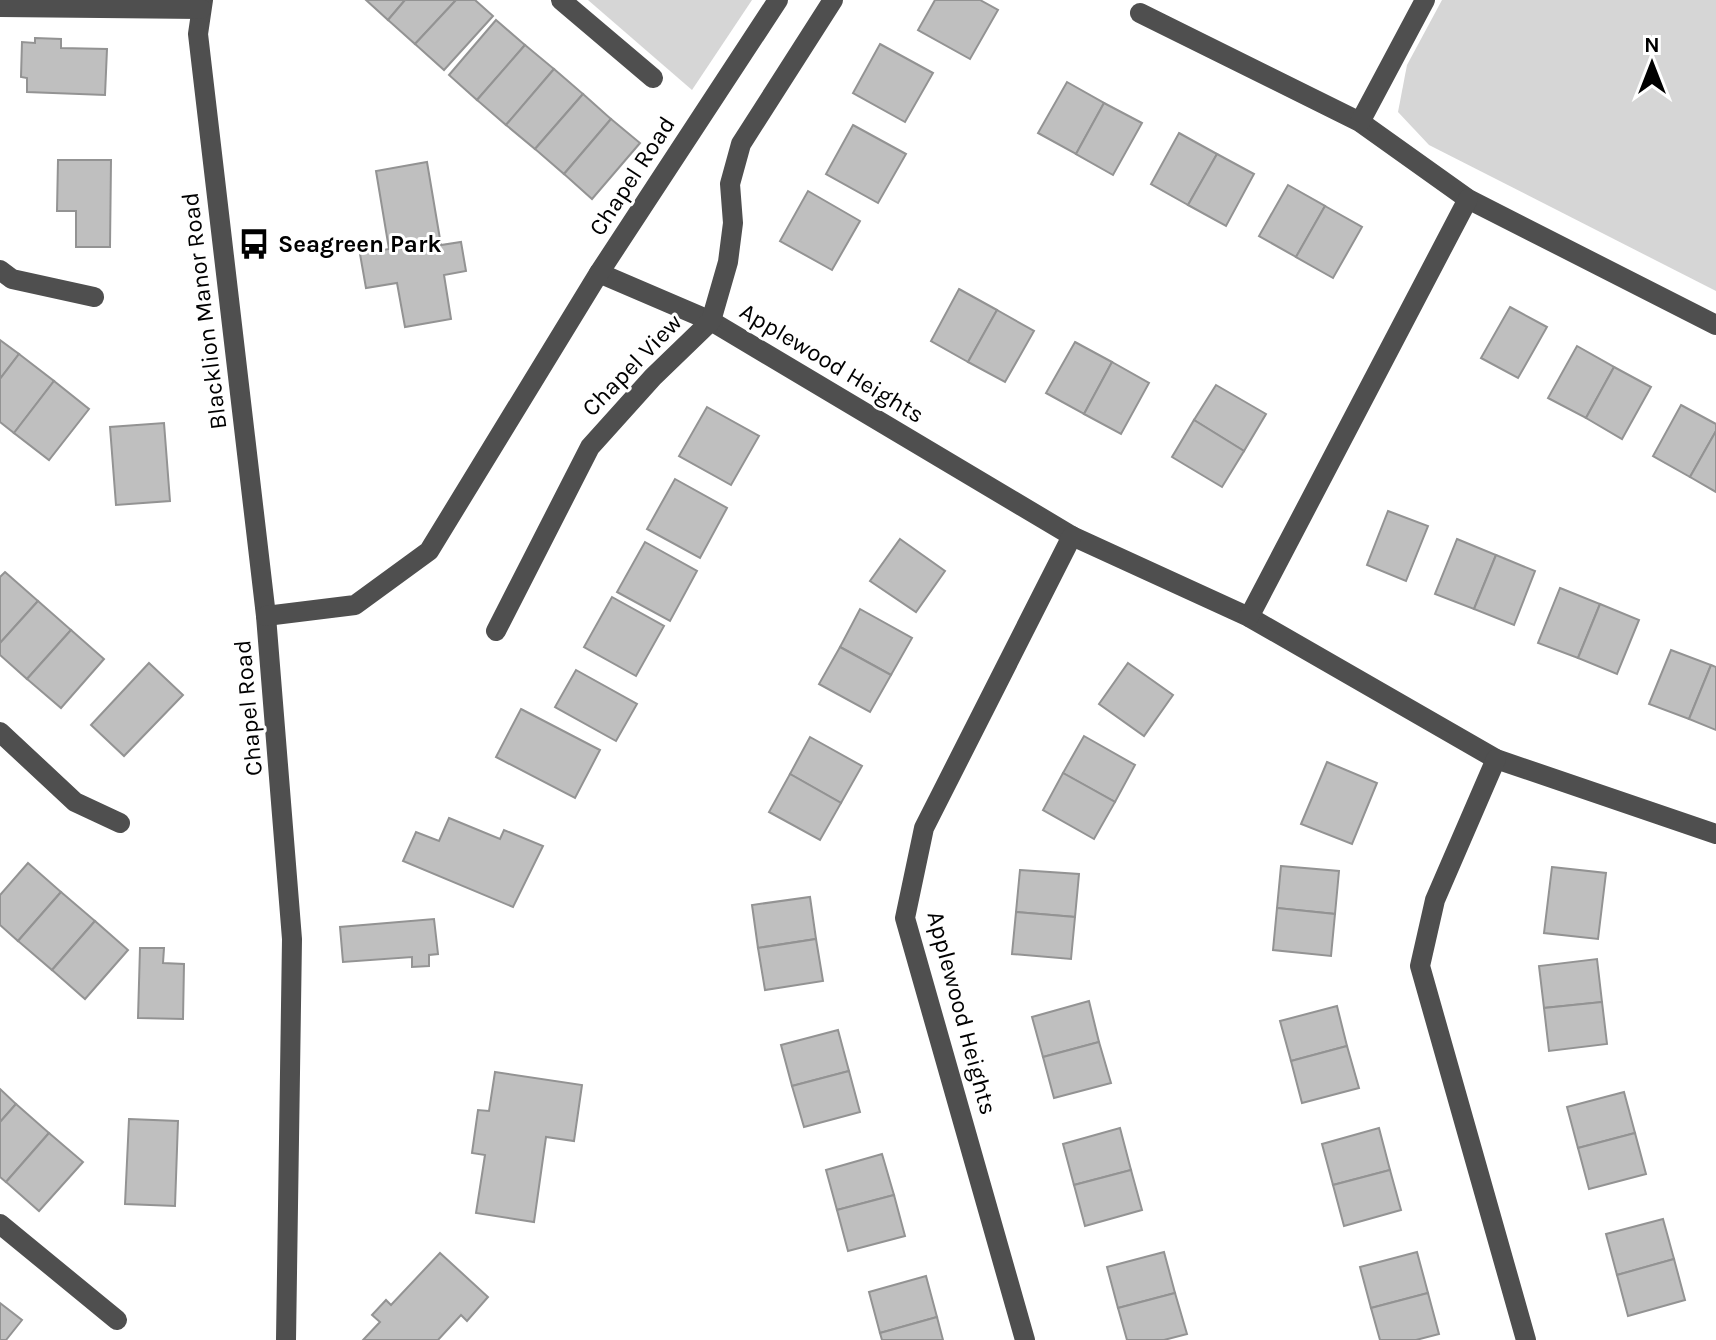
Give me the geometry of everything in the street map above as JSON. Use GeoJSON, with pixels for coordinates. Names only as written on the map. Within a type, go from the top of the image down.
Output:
{"type":"FeatureCollection","features":[{"type":"Feature","properties":{"kind":"street"},"geometry":{"type":"LineString","coordinates":[[561,0],[653,78]]}},
{"type":"Feature","properties":{"kind":"street","name":"Chapel Road"},"geometry":{"type":"LineString","coordinates":[[286,1340],[292,939],[266,616],[355,605],[429,551],[599,273],[778,0]]}},
{"type":"Feature","properties":{"kind":"street","name":"Chapel View"},"geometry":{"type":"LineString","coordinates":[[496,631],[590,447],[653,377],[711,321],[728,262],[733,223],[730,184],[741,144],[833,0]]}},
{"type":"Feature","properties":{"kind":"street"},"geometry":{"type":"LineString","coordinates":[[1360,122],[1425,0]]}},
{"type":"Feature","properties":{"kind":"street"},"geometry":{"type":"LineString","coordinates":[[0,7],[202,5]]}},
{"type":"Feature","properties":{"kind":"street","name":"Blacklion Manor Road"},"geometry":{"type":"LineString","coordinates":[[202,5],[198,34],[266,616]]}},
{"type":"Feature","properties":{"kind":"street"},"geometry":{"type":"LineString","coordinates":[[1140,13],[1360,122],[1468,199],[1716,325]]}},
{"type":"Feature","properties":{"kind":"street"},"geometry":{"type":"LineString","coordinates":[[1249,617],[1468,199]]}},
{"type":"Feature","properties":{"kind":"street"},"geometry":{"type":"LineString","coordinates":[[0,270],[12,279],[94,297]]}},
{"type":"Feature","properties":{"kind":"street","name":"Applewood Heights"},"geometry":{"type":"LineString","coordinates":[[599,273],[711,321],[1072,536],[1249,617],[1496,759],[1716,834]]}},
{"type":"Feature","properties":{"kind":"street","name":"Applewood Heights"},"geometry":{"type":"LineString","coordinates":[[1025,1340],[905,918],[924,828],[1072,536]]}},
{"type":"Feature","properties":{"kind":"street"},"geometry":{"type":"LineString","coordinates":[[0,732],[75,802],[120,823]]}},
{"type":"Feature","properties":{"kind":"street"},"geometry":{"type":"LineString","coordinates":[[1496,759],[1435,900],[1420,966],[1526,1340]]}},
{"type":"Feature","properties":{"kind":"street"},"geometry":{"type":"LineString","coordinates":[[0,1224],[117,1320]]}},
{"type":"Feature","properties":{"kind":"shaded area"},"geometry":{"type":"Polygon","coordinates":[[[588,0],[752,0],[692,90],[588,0]]]}},
{"type":"Feature","properties":{"kind":"shaded area"},"geometry":{"type":"Polygon","coordinates":[[[1442,0],[1716,0],[1716,291],[1429,145],[1398,112],[1407,65],[1442,0]]]}},
{"type":"Feature","properties":{"kind":"building"},"geometry":{"type":"Polygon","coordinates":[[[366,0],[405,0],[388,20],[366,0]]]}},
{"type":"Feature","properties":{"kind":"building"},"geometry":{"type":"Polygon","coordinates":[[[405,0],[456,0],[415,44],[388,20],[405,0]]]}},
{"type":"Feature","properties":{"kind":"building"},"geometry":{"type":"Polygon","coordinates":[[[456,0],[475,0],[493,16],[444,70],[415,44],[456,0]]]}},
{"type":"Feature","properties":{"kind":"building"},"geometry":{"type":"Polygon","coordinates":[[[935,0],[980,0],[998,10],[970,59],[918,30],[935,0]]]}},
{"type":"Feature","properties":{"kind":"building"},"geometry":{"type":"Polygon","coordinates":[[[496,20],[525,45],[477,100],[449,75],[496,20]]]}},
{"type":"Feature","properties":{"kind":"building"},"geometry":{"type":"Polygon","coordinates":[[[35,38],[61,39],[61,48],[107,49],[105,95],[27,92],[27,78],[21,77],[22,42],[35,43],[35,38]]]}},
{"type":"Feature","properties":{"kind":"building"},"geometry":{"type":"Polygon","coordinates":[[[880,44],[933,73],[905,122],[853,93],[880,44]]]}},
{"type":"Feature","properties":{"kind":"building"},"geometry":{"type":"Polygon","coordinates":[[[525,45],[554,69],[506,125],[477,100],[525,45]]]}},
{"type":"Feature","properties":{"kind":"building"},"geometry":{"type":"Polygon","coordinates":[[[554,69],[583,94],[535,149],[506,125],[554,69]]]}},
{"type":"Feature","properties":{"kind":"building"},"geometry":{"type":"Polygon","coordinates":[[[1067,82],[1104,103],[1076,154],[1038,133],[1067,82]]]}},
{"type":"Feature","properties":{"kind":"building"},"geometry":{"type":"Polygon","coordinates":[[[583,94],[611,119],[564,174],[535,149],[583,94]]]}},
{"type":"Feature","properties":{"kind":"building"},"geometry":{"type":"Polygon","coordinates":[[[1104,103],[1142,123],[1113,175],[1076,154],[1104,103]]]}},
{"type":"Feature","properties":{"kind":"building"},"geometry":{"type":"Polygon","coordinates":[[[611,119],[640,143],[592,199],[564,174],[611,119]]]}},
{"type":"Feature","properties":{"kind":"building"},"geometry":{"type":"Polygon","coordinates":[[[853,125],[906,154],[878,203],[826,174],[853,125]]]}},
{"type":"Feature","properties":{"kind":"building"},"geometry":{"type":"Polygon","coordinates":[[[1179,133],[1217,154],[1188,205],[1151,184],[1179,133]]]}},
{"type":"Feature","properties":{"kind":"building"},"geometry":{"type":"Polygon","coordinates":[[[1217,154],[1254,174],[1226,226],[1188,205],[1217,154]]]}},
{"type":"Feature","properties":{"kind":"building"},"geometry":{"type":"Polygon","coordinates":[[[58,160],[111,160],[110,247],[76,247],[76,211],[57,211],[58,160]]]}},
{"type":"Feature","properties":{"kind":"building"},"geometry":{"type":"Polygon","coordinates":[[[427,162],[441,245],[461,242],[466,271],[444,275],[451,319],[405,327],[397,283],[366,288],[360,254],[389,249],[376,171],[427,162]]]}},
{"type":"Feature","properties":{"kind":"building"},"geometry":{"type":"Polygon","coordinates":[[[1288,185],[1325,206],[1296,257],[1259,236],[1288,185]]]}},
{"type":"Feature","properties":{"kind":"building"},"geometry":{"type":"Polygon","coordinates":[[[808,191],[860,221],[832,270],[780,241],[808,191]]]}},
{"type":"Feature","properties":{"kind":"building"},"geometry":{"type":"Polygon","coordinates":[[[1325,206],[1362,227],[1333,278],[1296,257],[1325,206]]]}},
{"type":"Feature","properties":{"kind":"building"},"geometry":{"type":"Polygon","coordinates":[[[959,289],[997,310],[968,362],[931,341],[959,289]]]}},
{"type":"Feature","properties":{"kind":"building"},"geometry":{"type":"Polygon","coordinates":[[[1510,307],[1547,327],[1518,378],[1481,358],[1510,307]]]}},
{"type":"Feature","properties":{"kind":"building"},"geometry":{"type":"Polygon","coordinates":[[[997,310],[1034,331],[1005,382],[968,362],[997,310]]]}},
{"type":"Feature","properties":{"kind":"building"},"geometry":{"type":"Polygon","coordinates":[[[0,340],[19,354],[0,379],[0,340]]]}},
{"type":"Feature","properties":{"kind":"building"},"geometry":{"type":"Polygon","coordinates":[[[1075,342],[1112,362],[1084,414],[1046,393],[1075,342]]]}},
{"type":"Feature","properties":{"kind":"building"},"geometry":{"type":"Polygon","coordinates":[[[1577,346],[1614,367],[1586,418],[1548,398],[1577,346]]]}},
{"type":"Feature","properties":{"kind":"building"},"geometry":{"type":"Polygon","coordinates":[[[19,354],[54,381],[14,433],[0,422],[0,379],[19,354]]]}},
{"type":"Feature","properties":{"kind":"building"},"geometry":{"type":"Polygon","coordinates":[[[1112,362],[1149,383],[1121,434],[1084,414],[1112,362]]]}},
{"type":"Feature","properties":{"kind":"building"},"geometry":{"type":"Polygon","coordinates":[[[1614,367],[1651,387],[1622,439],[1586,418],[1614,367]]]}},
{"type":"Feature","properties":{"kind":"building"},"geometry":{"type":"Polygon","coordinates":[[[54,381],[89,409],[49,460],[14,433],[54,381]]]}},
{"type":"Feature","properties":{"kind":"building"},"geometry":{"type":"Polygon","coordinates":[[[1216,385],[1266,414],[1244,451],[1194,420],[1216,385]]]}},
{"type":"Feature","properties":{"kind":"building"},"geometry":{"type":"Polygon","coordinates":[[[1681,405],[1716,424],[1716,431],[1690,477],[1653,456],[1681,405]]]}},
{"type":"Feature","properties":{"kind":"building"},"geometry":{"type":"Polygon","coordinates":[[[707,407],[759,436],[731,485],[679,456],[707,407]]]}},
{"type":"Feature","properties":{"kind":"building"},"geometry":{"type":"Polygon","coordinates":[[[1194,420],[1244,451],[1222,487],[1172,457],[1194,420]]]}},
{"type":"Feature","properties":{"kind":"building"},"geometry":{"type":"Polygon","coordinates":[[[164,423],[170,501],[116,505],[110,427],[164,423]]]}},
{"type":"Feature","properties":{"kind":"building"},"geometry":{"type":"Polygon","coordinates":[[[1716,431],[1716,492],[1690,477],[1716,431]]]}},
{"type":"Feature","properties":{"kind":"building"},"geometry":{"type":"Polygon","coordinates":[[[675,479],[727,508],[700,558],[647,529],[675,479]]]}},
{"type":"Feature","properties":{"kind":"building"},"geometry":{"type":"Polygon","coordinates":[[[1388,511],[1428,526],[1406,581],[1367,565],[1388,511]]]}},
{"type":"Feature","properties":{"kind":"building"},"geometry":{"type":"Polygon","coordinates":[[[900,539],[945,571],[916,612],[870,581],[900,539]]]}},
{"type":"Feature","properties":{"kind":"building"},"geometry":{"type":"Polygon","coordinates":[[[1457,539],[1496,555],[1474,609],[1435,594],[1457,539]]]}},
{"type":"Feature","properties":{"kind":"building"},"geometry":{"type":"Polygon","coordinates":[[[645,542],[697,571],[670,621],[617,592],[645,542]]]}},
{"type":"Feature","properties":{"kind":"building"},"geometry":{"type":"Polygon","coordinates":[[[1496,555],[1535,571],[1514,625],[1474,609],[1496,555]]]}},
{"type":"Feature","properties":{"kind":"building"},"geometry":{"type":"Polygon","coordinates":[[[5,572],[38,601],[0,643],[0,577],[5,572]]]}},
{"type":"Feature","properties":{"kind":"building"},"geometry":{"type":"Polygon","coordinates":[[[1560,588],[1600,604],[1578,658],[1538,643],[1560,588]]]}},
{"type":"Feature","properties":{"kind":"building"},"geometry":{"type":"Polygon","coordinates":[[[612,597],[664,626],[636,676],[584,647],[612,597]]]}},
{"type":"Feature","properties":{"kind":"building"},"geometry":{"type":"Polygon","coordinates":[[[38,601],[71,630],[27,679],[0,655],[0,643],[38,601]]]}},
{"type":"Feature","properties":{"kind":"building"},"geometry":{"type":"Polygon","coordinates":[[[1600,604],[1639,620],[1617,674],[1578,658],[1600,604]]]}},
{"type":"Feature","properties":{"kind":"building"},"geometry":{"type":"Polygon","coordinates":[[[860,609],[912,638],[891,675],[840,647],[860,609]]]}},
{"type":"Feature","properties":{"kind":"building"},"geometry":{"type":"Polygon","coordinates":[[[71,630],[104,659],[61,708],[27,679],[71,630]]]}},
{"type":"Feature","properties":{"kind":"building"},"geometry":{"type":"Polygon","coordinates":[[[840,647],[891,675],[870,712],[819,684],[840,647]]]}},
{"type":"Feature","properties":{"kind":"building"},"geometry":{"type":"Polygon","coordinates":[[[1671,650],[1711,665],[1689,719],[1649,704],[1671,650]]]}},
{"type":"Feature","properties":{"kind":"building"},"geometry":{"type":"Polygon","coordinates":[[[149,663],[183,695],[124,756],[91,725],[149,663]]]}},
{"type":"Feature","properties":{"kind":"building"},"geometry":{"type":"Polygon","coordinates":[[[1128,663],[1173,695],[1144,736],[1099,704],[1128,663]]]}},
{"type":"Feature","properties":{"kind":"building"},"geometry":{"type":"Polygon","coordinates":[[[1711,665],[1716,667],[1716,730],[1689,719],[1711,665]]]}},
{"type":"Feature","properties":{"kind":"building"},"geometry":{"type":"Polygon","coordinates":[[[576,670],[637,704],[616,741],[555,707],[576,670]]]}},
{"type":"Feature","properties":{"kind":"building"},"geometry":{"type":"Polygon","coordinates":[[[521,709],[600,750],[575,798],[496,757],[521,709]]]}},
{"type":"Feature","properties":{"kind":"building"},"geometry":{"type":"Polygon","coordinates":[[[1084,736],[1135,765],[1115,802],[1063,773],[1084,736]]]}},
{"type":"Feature","properties":{"kind":"building"},"geometry":{"type":"Polygon","coordinates":[[[810,737],[862,766],[841,803],[790,774],[810,737]]]}},
{"type":"Feature","properties":{"kind":"building"},"geometry":{"type":"Polygon","coordinates":[[[1327,762],[1377,783],[1352,844],[1301,824],[1327,762]]]}},
{"type":"Feature","properties":{"kind":"building"},"geometry":{"type":"Polygon","coordinates":[[[1063,773],[1115,802],[1094,839],[1043,810],[1063,773]]]}},
{"type":"Feature","properties":{"kind":"building"},"geometry":{"type":"Polygon","coordinates":[[[790,774],[841,803],[820,840],[769,812],[790,774]]]}},
{"type":"Feature","properties":{"kind":"building"},"geometry":{"type":"Polygon","coordinates":[[[449,818],[500,839],[504,830],[543,846],[513,907],[403,861],[416,832],[439,841],[449,818]]]}},
{"type":"Feature","properties":{"kind":"building"},"geometry":{"type":"Polygon","coordinates":[[[28,863],[61,892],[18,941],[0,925],[0,895],[28,863]]]}},
{"type":"Feature","properties":{"kind":"building"},"geometry":{"type":"Polygon","coordinates":[[[1281,866],[1339,871],[1335,914],[1277,908],[1281,866]]]}},
{"type":"Feature","properties":{"kind":"building"},"geometry":{"type":"Polygon","coordinates":[[[1552,867],[1606,873],[1598,939],[1544,933],[1552,867]]]}},
{"type":"Feature","properties":{"kind":"building"},"geometry":{"type":"Polygon","coordinates":[[[1020,870],[1079,874],[1075,917],[1016,912],[1020,870]]]}},
{"type":"Feature","properties":{"kind":"building"},"geometry":{"type":"Polygon","coordinates":[[[61,892],[95,921],[52,970],[18,941],[61,892]]]}},
{"type":"Feature","properties":{"kind":"building"},"geometry":{"type":"Polygon","coordinates":[[[810,897],[816,939],[758,948],[752,905],[810,897]]]}},
{"type":"Feature","properties":{"kind":"building"},"geometry":{"type":"Polygon","coordinates":[[[1277,908],[1335,914],[1331,956],[1273,950],[1277,908]]]}},
{"type":"Feature","properties":{"kind":"building"},"geometry":{"type":"Polygon","coordinates":[[[1016,912],[1075,917],[1071,959],[1012,954],[1016,912]]]}},
{"type":"Feature","properties":{"kind":"building"},"geometry":{"type":"Polygon","coordinates":[[[434,919],[438,954],[429,955],[429,966],[412,967],[412,957],[343,962],[340,927],[434,919]]]}},
{"type":"Feature","properties":{"kind":"building"},"geometry":{"type":"Polygon","coordinates":[[[95,921],[128,950],[85,999],[52,970],[95,921]]]}},
{"type":"Feature","properties":{"kind":"building"},"geometry":{"type":"Polygon","coordinates":[[[816,939],[823,981],[765,990],[758,948],[816,939]]]}},
{"type":"Feature","properties":{"kind":"building"},"geometry":{"type":"Polygon","coordinates":[[[140,948],[164,948],[163,963],[184,964],[183,1019],[138,1018],[140,948]]]}},
{"type":"Feature","properties":{"kind":"building"},"geometry":{"type":"Polygon","coordinates":[[[1597,959],[1602,1002],[1544,1008],[1539,966],[1597,959]]]}},
{"type":"Feature","properties":{"kind":"building"},"geometry":{"type":"Polygon","coordinates":[[[1089,1001],[1099,1042],[1043,1057],[1032,1017],[1089,1001]]]}},
{"type":"Feature","properties":{"kind":"building"},"geometry":{"type":"Polygon","coordinates":[[[1602,1002],[1607,1044],[1549,1051],[1544,1008],[1602,1002]]]}},
{"type":"Feature","properties":{"kind":"building"},"geometry":{"type":"Polygon","coordinates":[[[1337,1006],[1347,1046],[1291,1061],[1280,1021],[1337,1006]]]}},
{"type":"Feature","properties":{"kind":"building"},"geometry":{"type":"Polygon","coordinates":[[[838,1030],[849,1071],[792,1086],[781,1045],[838,1030]]]}},
{"type":"Feature","properties":{"kind":"building"},"geometry":{"type":"Polygon","coordinates":[[[1099,1042],[1111,1083],[1054,1098],[1043,1057],[1099,1042]]]}},
{"type":"Feature","properties":{"kind":"building"},"geometry":{"type":"Polygon","coordinates":[[[1347,1046],[1359,1088],[1302,1103],[1291,1061],[1347,1046]]]}},
{"type":"Feature","properties":{"kind":"building"},"geometry":{"type":"Polygon","coordinates":[[[849,1071],[860,1112],[804,1127],[792,1086],[849,1071]]]}},
{"type":"Feature","properties":{"kind":"building"},"geometry":{"type":"Polygon","coordinates":[[[495,1072],[582,1085],[574,1141],[546,1137],[534,1222],[476,1213],[485,1155],[472,1153],[478,1110],[489,1111],[495,1072]]]}},
{"type":"Feature","properties":{"kind":"building"},"geometry":{"type":"Polygon","coordinates":[[[0,1089],[16,1104],[0,1122],[0,1089]]]}},
{"type":"Feature","properties":{"kind":"building"},"geometry":{"type":"Polygon","coordinates":[[[1624,1092],[1635,1133],[1578,1148],[1567,1107],[1624,1092]]]}},
{"type":"Feature","properties":{"kind":"building"},"geometry":{"type":"Polygon","coordinates":[[[16,1104],[49,1133],[6,1182],[0,1177],[0,1122],[16,1104]]]}},
{"type":"Feature","properties":{"kind":"building"},"geometry":{"type":"Polygon","coordinates":[[[129,1119],[178,1121],[175,1206],[125,1204],[129,1119]]]}},
{"type":"Feature","properties":{"kind":"building"},"geometry":{"type":"Polygon","coordinates":[[[1120,1128],[1131,1170],[1074,1185],[1063,1144],[1120,1128]]]}},
{"type":"Feature","properties":{"kind":"building"},"geometry":{"type":"Polygon","coordinates":[[[1379,1128],[1390,1170],[1333,1185],[1322,1144],[1379,1128]]]}},
{"type":"Feature","properties":{"kind":"building"},"geometry":{"type":"Polygon","coordinates":[[[49,1133],[83,1162],[39,1211],[6,1182],[49,1133]]]}},
{"type":"Feature","properties":{"kind":"building"},"geometry":{"type":"Polygon","coordinates":[[[1635,1133],[1646,1174],[1589,1189],[1578,1148],[1635,1133]]]}},
{"type":"Feature","properties":{"kind":"building"},"geometry":{"type":"Polygon","coordinates":[[[882,1154],[894,1195],[837,1210],[826,1170],[882,1154]]]}},
{"type":"Feature","properties":{"kind":"building"},"geometry":{"type":"Polygon","coordinates":[[[1131,1170],[1142,1210],[1085,1226],[1074,1185],[1131,1170]]]}},
{"type":"Feature","properties":{"kind":"building"},"geometry":{"type":"Polygon","coordinates":[[[1390,1170],[1401,1210],[1344,1226],[1333,1185],[1390,1170]]]}},
{"type":"Feature","properties":{"kind":"building"},"geometry":{"type":"Polygon","coordinates":[[[894,1195],[905,1236],[848,1251],[837,1210],[894,1195]]]}},
{"type":"Feature","properties":{"kind":"building"},"geometry":{"type":"Polygon","coordinates":[[[1663,1219],[1674,1259],[1617,1275],[1606,1234],[1663,1219]]]}},
{"type":"Feature","properties":{"kind":"building"},"geometry":{"type":"Polygon","coordinates":[[[1164,1252],[1175,1293],[1118,1308],[1107,1267],[1164,1252]]]}},
{"type":"Feature","properties":{"kind":"building"},"geometry":{"type":"Polygon","coordinates":[[[1417,1252],[1428,1293],[1371,1308],[1360,1267],[1417,1252]]]}},
{"type":"Feature","properties":{"kind":"building"},"geometry":{"type":"Polygon","coordinates":[[[440,1253],[488,1297],[467,1321],[461,1315],[438,1340],[363,1340],[380,1322],[372,1315],[386,1300],[391,1305],[440,1253]]]}},
{"type":"Feature","properties":{"kind":"building"},"geometry":{"type":"Polygon","coordinates":[[[1674,1259],[1685,1300],[1628,1316],[1617,1275],[1674,1259]]]}},
{"type":"Feature","properties":{"kind":"building"},"geometry":{"type":"Polygon","coordinates":[[[926,1276],[937,1317],[880,1333],[869,1292],[926,1276]]]}},
{"type":"Feature","properties":{"kind":"building"},"geometry":{"type":"Polygon","coordinates":[[[1175,1293],[1187,1334],[1164,1340],[1127,1340],[1118,1308],[1175,1293]]]}},
{"type":"Feature","properties":{"kind":"building"},"geometry":{"type":"Polygon","coordinates":[[[1428,1293],[1439,1334],[1416,1340],[1380,1340],[1371,1308],[1428,1293]]]}},
{"type":"Feature","properties":{"kind":"building"},"geometry":{"type":"Polygon","coordinates":[[[0,1303],[22,1320],[6,1340],[0,1340],[0,1303]]]}},
{"type":"Feature","properties":{"kind":"building"},"geometry":{"type":"Polygon","coordinates":[[[937,1317],[943,1340],[882,1340],[880,1333],[937,1317]]]}},
{"type":"Feature","properties":{"kind":"place","name":"Seagreen Park"},"geometry":{"type":"Point","coordinates":[254,244]}}]}
